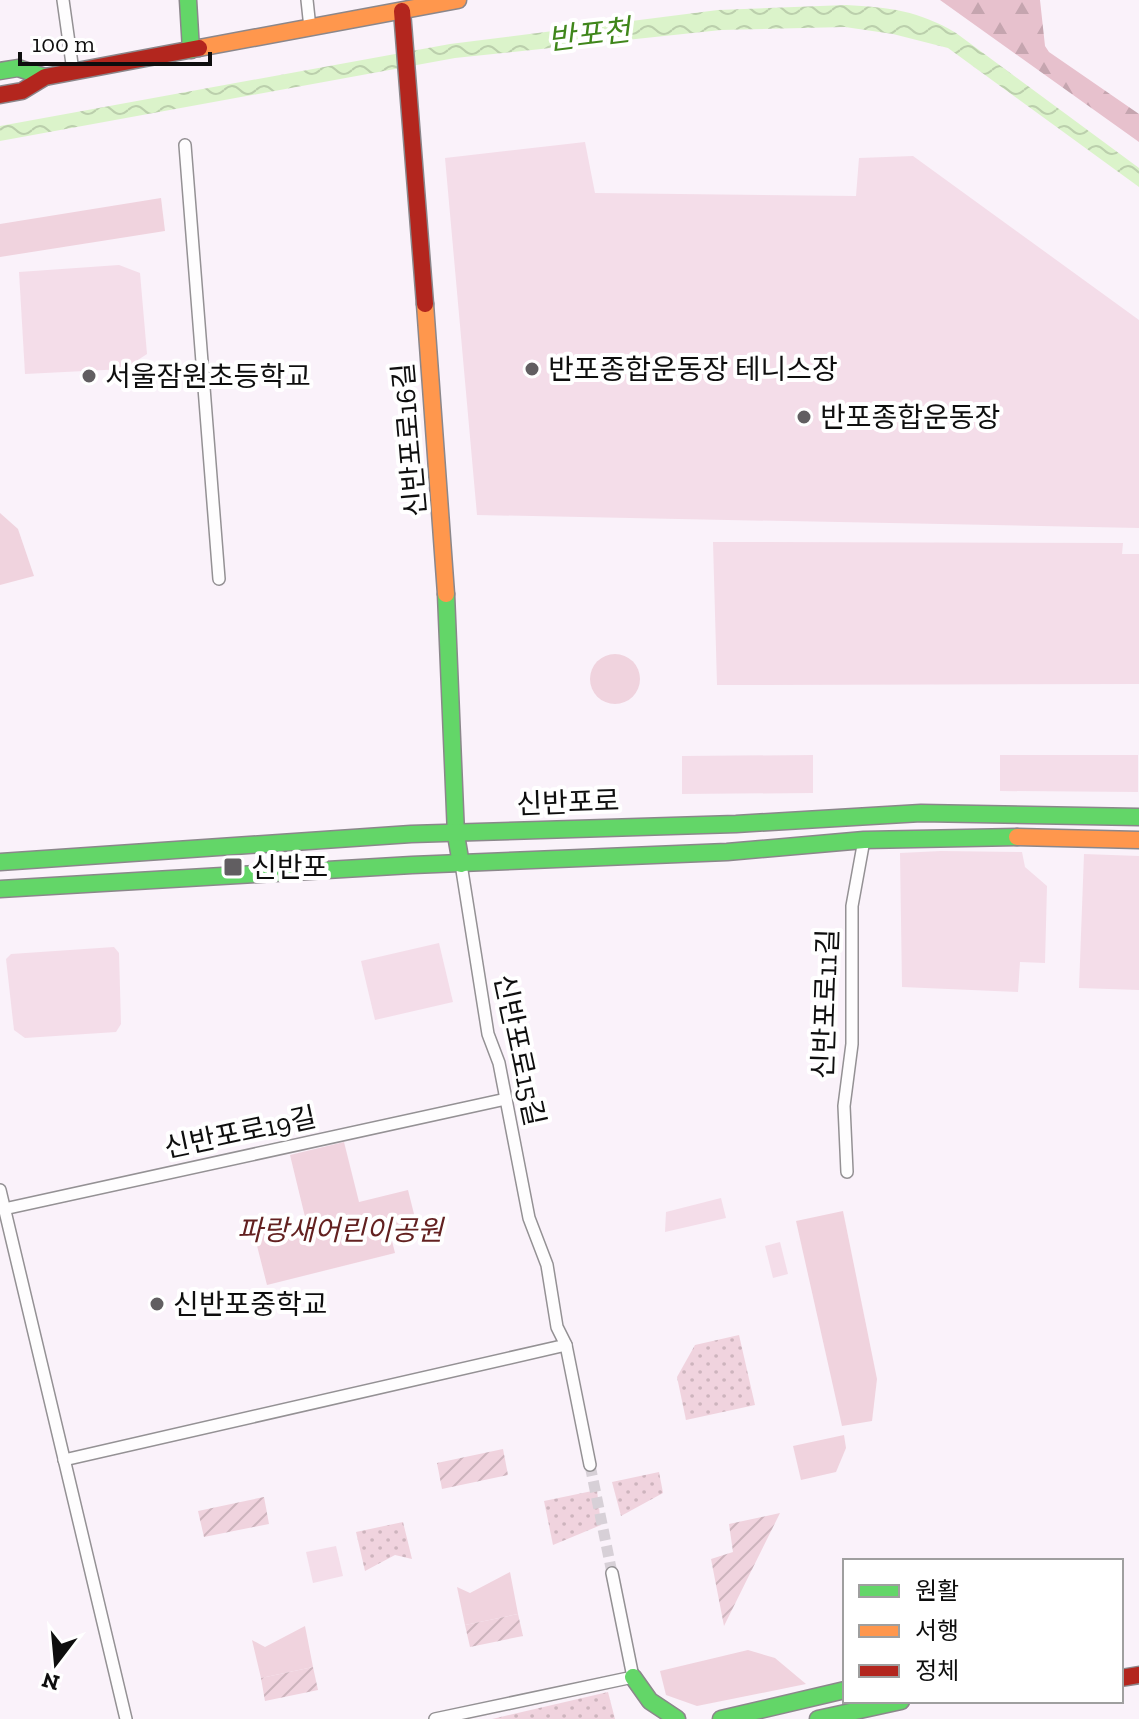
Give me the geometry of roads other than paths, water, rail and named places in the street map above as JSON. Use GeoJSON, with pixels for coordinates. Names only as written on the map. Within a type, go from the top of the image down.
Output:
{"type":"FeatureCollection","features":[{"type":"Feature","properties":{"kind":"main road"},"geometry":{"type":"LineString","coordinates":[[188,0],[191,50]]}},
{"type":"Feature","properties":{"kind":"main road"},"geometry":{"type":"LineString","coordinates":[[0,95],[22,91],[45,77],[73,71],[310,28],[391,8],[458,0]]}},
{"type":"Feature","properties":{"kind":"main road","name":"신반포로16길"},"geometry":{"type":"LineString","coordinates":[[391,8],[406,50],[445,565],[456,835],[461,864]]}},
{"type":"Feature","properties":{"kind":"main road"},"geometry":{"type":"LineString","coordinates":[[0,71],[18,68],[45,77]]}},
{"type":"Feature","properties":{"kind":"main road","name":"신반포로"},"geometry":{"type":"LineString","coordinates":[[0,862],[411,834],[736,824],[921,813],[1139,817]]}},
{"type":"Feature","properties":{"kind":"main road","name":"신반포로"},"geometry":{"type":"LineString","coordinates":[[0,889],[727,852],[864,840],[969,836],[1139,840]]}},
{"type":"Feature","properties":{"kind":"main road"},"geometry":{"type":"LineString","coordinates":[[633,1677],[650,1701],[677,1719]]}},
{"type":"Feature","properties":{"kind":"main road"},"geometry":{"type":"LineString","coordinates":[[721,1719],[843,1690]]}},
{"type":"Feature","properties":{"kind":"main road"},"geometry":{"type":"LineString","coordinates":[[818,1719],[892,1703]]}},
{"type":"Feature","properties":{"kind":"street"},"geometry":{"type":"LineString","coordinates":[[63,0],[73,71]]}},
{"type":"Feature","properties":{"kind":"street"},"geometry":{"type":"LineString","coordinates":[[307,0],[310,28]]}},
{"type":"Feature","properties":{"kind":"street"},"geometry":{"type":"LineString","coordinates":[[185,145],[219,579]]}},
{"type":"Feature","properties":{"kind":"street","name":"신반포로11길"},"geometry":{"type":"LineString","coordinates":[[847,1172],[844,1106],[852,1044],[852,906],[864,840]]}},
{"type":"Feature","properties":{"kind":"street","name":"신반포로15길"},"geometry":{"type":"LineString","coordinates":[[461,864],[488,1034],[506,1099],[529,1218],[547,1265],[557,1327],[566,1345],[590,1465]]}},
{"type":"Feature","properties":{"kind":"street","name":"신반포로19길"},"geometry":{"type":"LineString","coordinates":[[4,1209],[506,1099]]}},
{"type":"Feature","properties":{"kind":"street"},"geometry":{"type":"LineString","coordinates":[[0,1190],[126,1719]]}},
{"type":"Feature","properties":{"kind":"street"},"geometry":{"type":"LineString","coordinates":[[64,1460],[566,1345]]}},
{"type":"Feature","properties":{"kind":"street"},"geometry":{"type":"LineString","coordinates":[[435,1719],[633,1677],[612,1573]]}},
{"type":"Feature","properties":{"kind":"water","name":"반포천"},"geometry":{"type":"Polygon","coordinates":[[[846,5],[903,12],[930,20],[956,33],[1139,168],[1139,187],[948,48],[893,34],[845,27],[721,30],[455,58],[0,141],[0,126],[450,44],[718,10],[846,5]]]}},
{"type":"Feature","properties":{"kind":"tunnel"},"geometry":{"type":"LineString","coordinates":[[590,1465],[612,1573]]}},
{"type":"Feature","properties":{"kind":"place","name":"반포종합운동장 테니스장"},"geometry":{"type":"Point","coordinates":[532,369]}},
{"type":"Feature","properties":{"kind":"place","name":"서울잠원초등학교"},"geometry":{"type":"Point","coordinates":[89,376]}},
{"type":"Feature","properties":{"kind":"place","name":"반포종합운동장"},"geometry":{"type":"Point","coordinates":[804,417]}},
{"type":"Feature","properties":{"kind":"place","name":"신반포"},"geometry":{"type":"Point","coordinates":[233,867]}},
{"type":"Feature","properties":{"kind":"place","name":"신반포중학교"},"geometry":{"type":"Point","coordinates":[157,1304]}},
{"type":"Feature","properties":{"kind":"park label","name":"파랑새어린이공원"},"geometry":{"type":"Point","coordinates":[340,1230]}}]}
